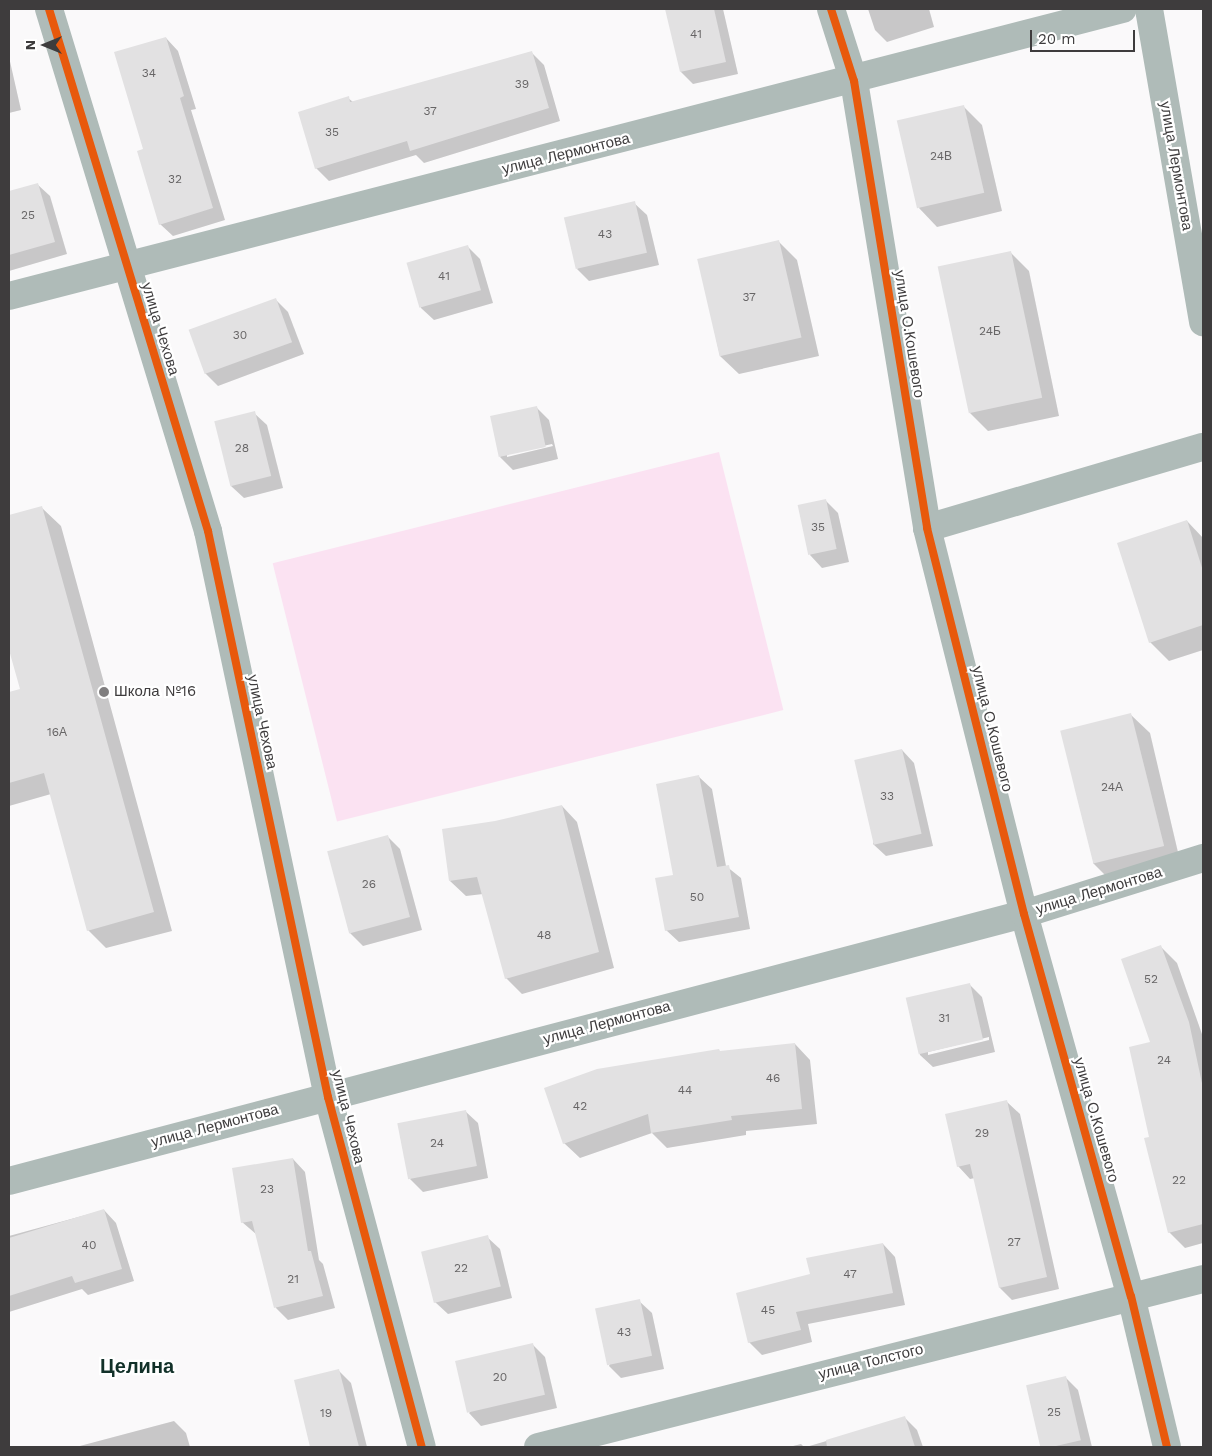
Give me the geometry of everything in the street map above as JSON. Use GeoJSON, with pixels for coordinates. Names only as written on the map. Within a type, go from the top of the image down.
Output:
{"type":"FeatureCollection","features":[{"type":"Feature","properties":{"kind":"street","name":"улица Чехова"},"geometry":{"type":"LineString","coordinates":[[49,9],[208,531],[328,1097],[422,1447]]}},
{"type":"Feature","properties":{"kind":"street","name":"улица О.Кошевого"},"geometry":{"type":"LineString","coordinates":[[831,9],[854,80],[927,528],[1024,914],[1131,1296],[1167,1447]]}},
{"type":"Feature","properties":{"kind":"street","name":"улица Лермонтова"},"geometry":{"type":"LineString","coordinates":[[9,296],[854,80],[1123,9]]}},
{"type":"Feature","properties":{"kind":"street","name":"улица Лермонтова"},"geometry":{"type":"LineString","coordinates":[[1149,9],[1203,322]]}},
{"type":"Feature","properties":{"kind":"street"},"geometry":{"type":"LineString","coordinates":[[927,528],[1203,447]]}},
{"type":"Feature","properties":{"kind":"street","name":"улица Лермонтова"},"geometry":{"type":"LineString","coordinates":[[9,1181],[1024,914],[1203,858]]}},
{"type":"Feature","properties":{"kind":"street","name":"улица Толстого"},"geometry":{"type":"LineString","coordinates":[[538,1447],[1203,1279]]}},
{"type":"Feature","properties":{"kind":"shaded area"},"geometry":{"type":"Polygon","coordinates":[[[719,452],[783,710],[337,821],[273,563],[719,452]]]}},
{"type":"Feature","properties":{"kind":"building"},"geometry":{"type":"Polygon","coordinates":[[[665,9],[714,9],[726,62],[680,72],[665,9]]]}},
{"type":"Feature","properties":{"kind":"building"},"geometry":{"type":"Polygon","coordinates":[[[166,37],[184,96],[180,98],[213,208],[159,225],[137,151],[143,149],[114,52],[166,37]]]}},
{"type":"Feature","properties":{"kind":"building"},"geometry":{"type":"Polygon","coordinates":[[[532,51],[549,108],[410,151],[407,141],[315,169],[298,112],[349,96],[350,102],[532,51]]]}},
{"type":"Feature","properties":{"kind":"building"},"geometry":{"type":"Polygon","coordinates":[[[964,105],[984,193],[917,208],[897,121],[964,105]]]}},
{"type":"Feature","properties":{"kind":"building"},"geometry":{"type":"Polygon","coordinates":[[[38,183],[55,242],[9,255],[9,191],[38,183]]]}},
{"type":"Feature","properties":{"kind":"building"},"geometry":{"type":"Polygon","coordinates":[[[635,201],[647,253],[576,269],[564,217],[635,201]]]}},
{"type":"Feature","properties":{"kind":"building"},"geometry":{"type":"Polygon","coordinates":[[[779,240],[801,337],[720,356],[697,259],[779,240]]]}},
{"type":"Feature","properties":{"kind":"building"},"geometry":{"type":"Polygon","coordinates":[[[468,245],[481,290],[419,308],[406,263],[468,245]]]}},
{"type":"Feature","properties":{"kind":"building"},"geometry":{"type":"Polygon","coordinates":[[[1011,251],[1042,398],[969,413],[938,267],[1011,251]]]}},
{"type":"Feature","properties":{"kind":"building"},"geometry":{"type":"Polygon","coordinates":[[[276,298],[292,342],[205,374],[189,330],[276,298]]]}},
{"type":"Feature","properties":{"kind":"building"},"geometry":{"type":"Polygon","coordinates":[[[537,406],[546,447],[499,457],[490,416],[537,406]]]}},
{"type":"Feature","properties":{"kind":"building"},"geometry":{"type":"Polygon","coordinates":[[[255,411],[271,476],[230,486],[214,421],[255,411]]]}},
{"type":"Feature","properties":{"kind":"building"},"geometry":{"type":"Polygon","coordinates":[[[826,499],[837,549],[808,555],[798,505],[826,499]]]}},
{"type":"Feature","properties":{"kind":"building"},"geometry":{"type":"Polygon","coordinates":[[[42,506],[154,912],[87,931],[44,773],[9,783],[9,692],[20,689],[9,650],[9,515],[42,506]]]}},
{"type":"Feature","properties":{"kind":"building"},"geometry":{"type":"Polygon","coordinates":[[[1187,520],[1203,571],[1203,625],[1149,643],[1117,543],[1187,520]]]}},
{"type":"Feature","properties":{"kind":"building"},"geometry":{"type":"Polygon","coordinates":[[[1131,713],[1164,846],[1093,864],[1060,731],[1131,713]]]}},
{"type":"Feature","properties":{"kind":"building"},"geometry":{"type":"Polygon","coordinates":[[[902,749],[922,834],[874,845],[854,760],[902,749]]]}},
{"type":"Feature","properties":{"kind":"building"},"geometry":{"type":"Polygon","coordinates":[[[699,775],[717,867],[729,865],[739,917],[665,931],[655,878],[673,875],[656,784],[699,775]]]}},
{"type":"Feature","properties":{"kind":"building"},"geometry":{"type":"Polygon","coordinates":[[[562,805],[599,952],[505,979],[477,877],[449,881],[442,829],[495,821],[562,805]]]}},
{"type":"Feature","properties":{"kind":"building"},"geometry":{"type":"Polygon","coordinates":[[[388,835],[410,917],[349,933],[327,851],[388,835]]]}},
{"type":"Feature","properties":{"kind":"building"},"geometry":{"type":"Polygon","coordinates":[[[1161,945],[1189,1022],[1203,1088],[1203,1224],[1168,1233],[1144,1138],[1149,1137],[1129,1047],[1150,1042],[1121,959],[1161,945]]]}},
{"type":"Feature","properties":{"kind":"building"},"geometry":{"type":"Polygon","coordinates":[[[970,983],[983,1040],[919,1054],[906,998],[970,983]]]}},
{"type":"Feature","properties":{"kind":"building"},"geometry":{"type":"Polygon","coordinates":[[[795,1043],[802,1109],[731,1116],[732,1120],[651,1133],[648,1114],[563,1144],[544,1088],[597,1069],[719,1049],[720,1051],[795,1043]]]}},
{"type":"Feature","properties":{"kind":"building"},"geometry":{"type":"Polygon","coordinates":[[[1007,1100],[1047,1277],[999,1288],[970,1164],[957,1167],[945,1114],[1007,1100]]]}},
{"type":"Feature","properties":{"kind":"building"},"geometry":{"type":"Polygon","coordinates":[[[466,1110],[477,1166],[408,1179],[397,1123],[466,1110]]]}},
{"type":"Feature","properties":{"kind":"building"},"geometry":{"type":"Polygon","coordinates":[[[293,1158],[308,1251],[311,1251],[323,1296],[274,1308],[252,1221],[241,1223],[232,1168],[293,1158]]]}},
{"type":"Feature","properties":{"kind":"building"},"geometry":{"type":"Polygon","coordinates":[[[104,1209],[122,1269],[75,1283],[72,1276],[9,1296],[9,1238],[104,1209]]]}},
{"type":"Feature","properties":{"kind":"building"},"geometry":{"type":"Polygon","coordinates":[[[488,1235],[501,1286],[434,1303],[421,1252],[488,1235]]]}},
{"type":"Feature","properties":{"kind":"building"},"geometry":{"type":"Polygon","coordinates":[[[883,1243],[893,1293],[796,1312],[801,1330],[748,1343],[736,1293],[810,1274],[806,1258],[883,1243]]]}},
{"type":"Feature","properties":{"kind":"building"},"geometry":{"type":"Polygon","coordinates":[[[640,1299],[652,1356],[607,1365],[595,1309],[640,1299]]]}},
{"type":"Feature","properties":{"kind":"building"},"geometry":{"type":"Polygon","coordinates":[[[533,1343],[545,1395],[467,1413],[455,1361],[533,1343]]]}},
{"type":"Feature","properties":{"kind":"building"},"geometry":{"type":"Polygon","coordinates":[[[339,1369],[359,1447],[310,1447],[294,1380],[339,1369]]]}},
{"type":"Feature","properties":{"kind":"building"},"geometry":{"type":"Polygon","coordinates":[[[1066,1376],[1081,1440],[1052,1447],[1040,1447],[1026,1385],[1066,1376]]]}},
{"type":"Feature","properties":{"kind":"building"},"geometry":{"type":"Polygon","coordinates":[[[905,1416],[915,1447],[827,1447],[826,1440],[905,1416]]]}},
{"type":"Feature","properties":{"kind":"cycle path"},"geometry":{"type":"LineString","coordinates":[[49,9],[208,531],[328,1097],[422,1447]]}},
{"type":"Feature","properties":{"kind":"cycle path"},"geometry":{"type":"LineString","coordinates":[[831,9],[854,81],[927,528],[1024,914],[1131,1296],[1167,1447]]}},
{"type":"Feature","properties":{"kind":"place","name":"Школа №16"},"geometry":{"type":"Point","coordinates":[104,692]}},
{"type":"Feature","properties":{"kind":"district","name":"Целина"},"geometry":{"type":"Point","coordinates":[137,1366]}}]}
